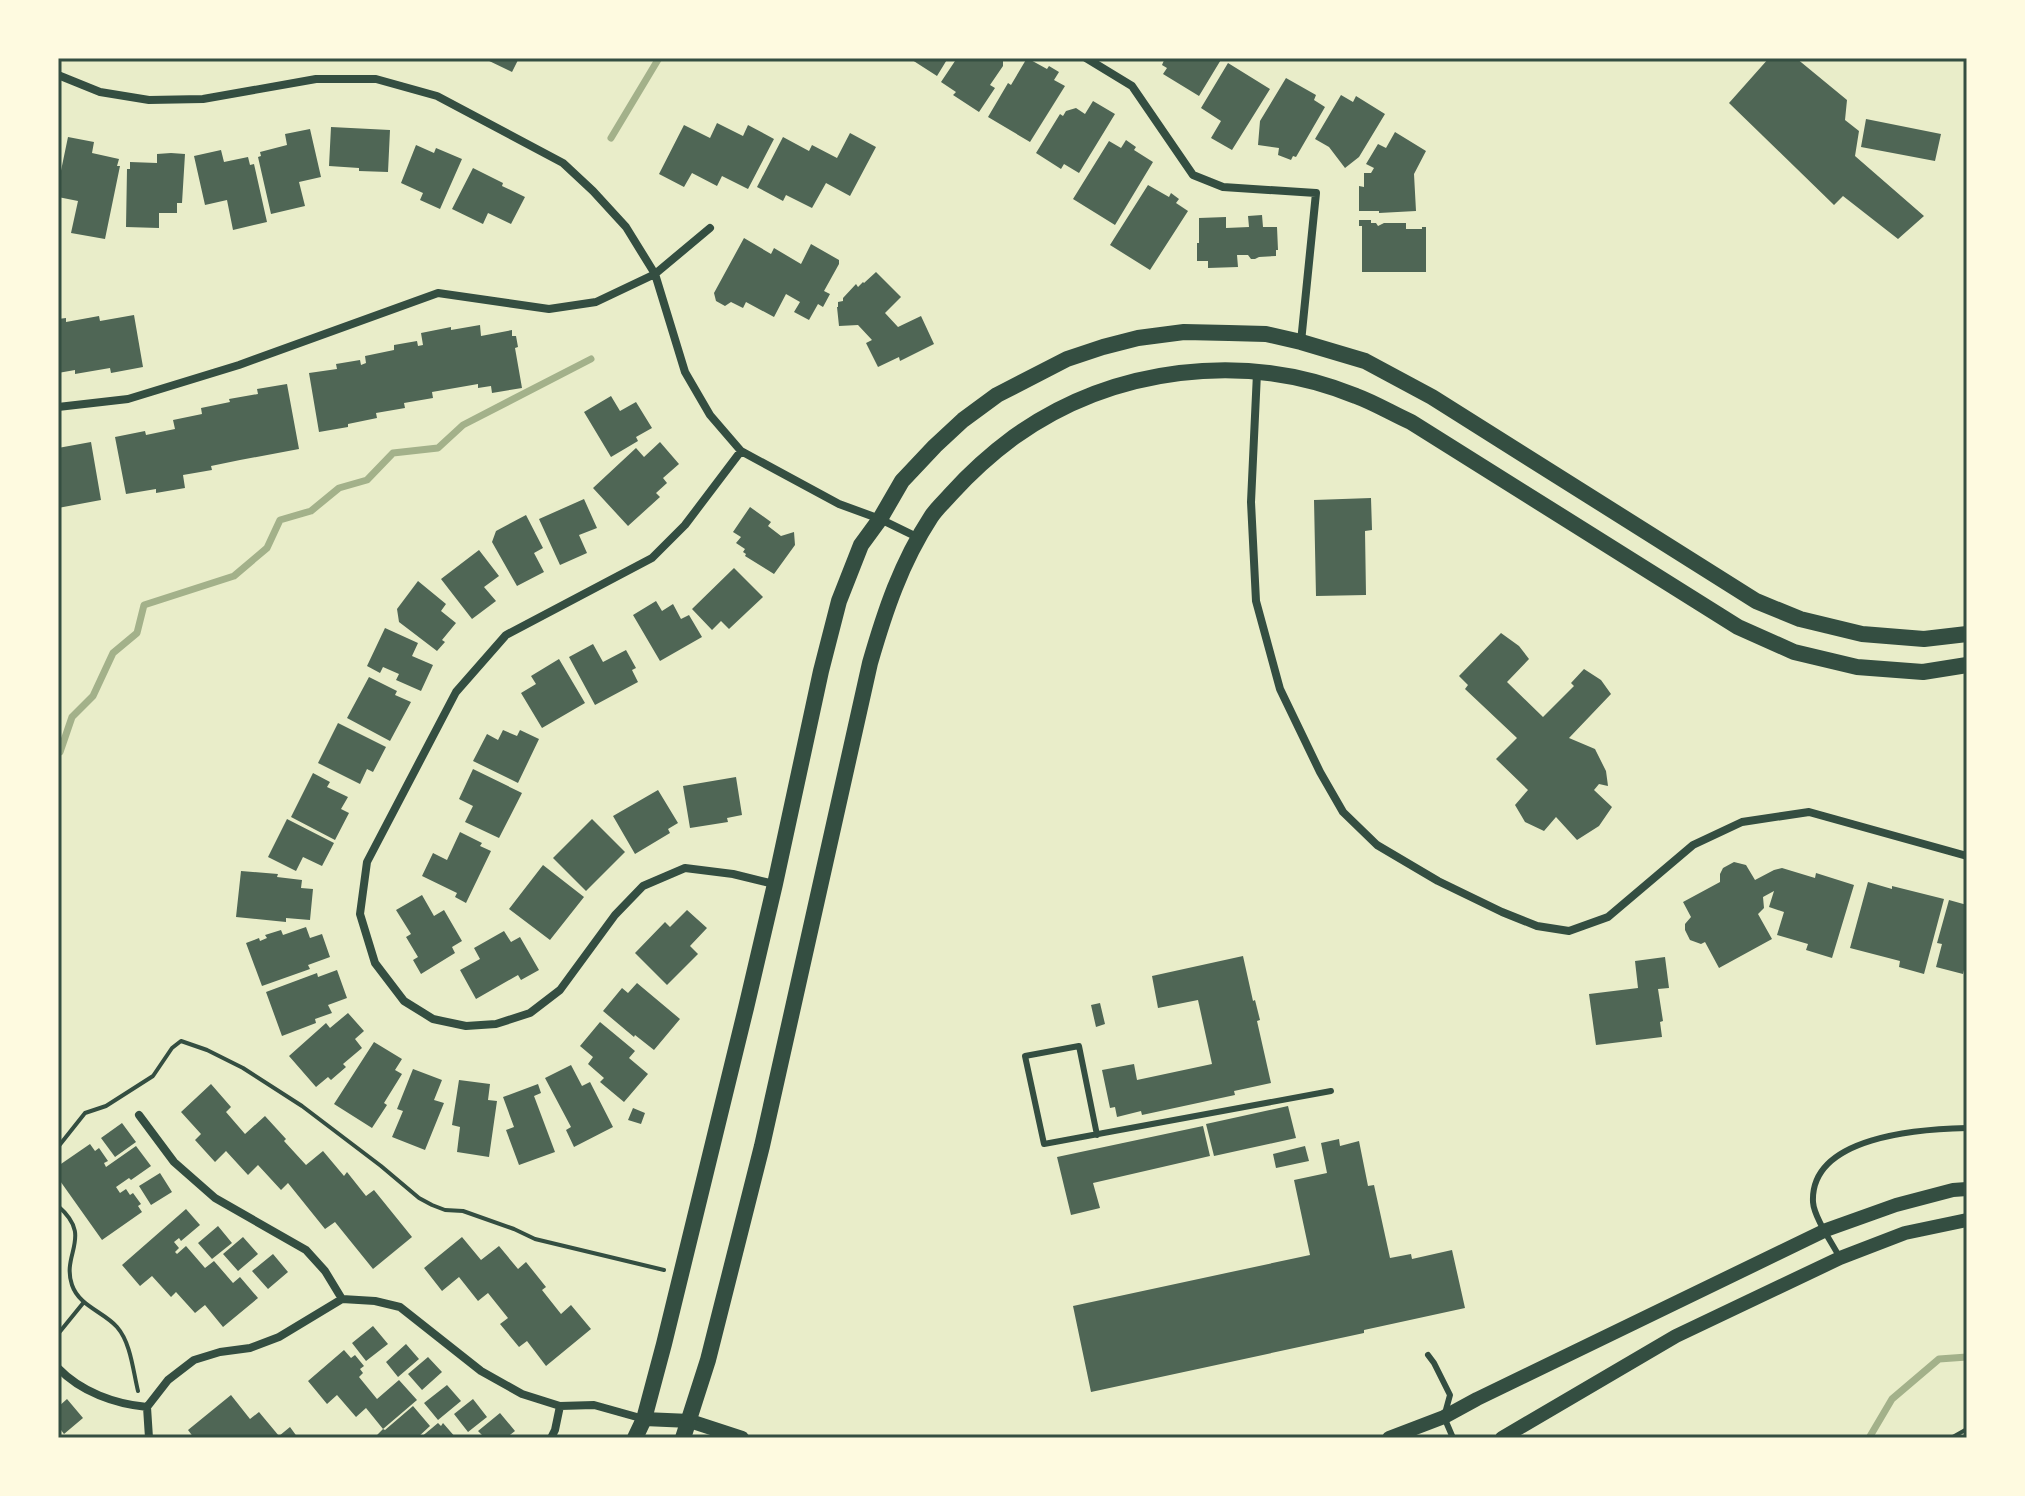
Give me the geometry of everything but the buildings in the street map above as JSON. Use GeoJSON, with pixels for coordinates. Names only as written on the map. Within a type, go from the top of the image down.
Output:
{"type":"FeatureCollection","features":[{"type":"Feature","properties":{"kind":"main road"},"geometry":{"type":"LineString","coordinates":[[635,1438],[644,1419],[681,1275],[839,601],[861,545],[902,481],[963,420],[997,395],[1067,359],[1138,338],[1184,332],[1266,334],[1301,342],[1365,361],[1432,397],[1756,601],[1800,619],[1862,634],[1924,639],[1967,634]]}},
{"type":"Feature","properties":{"kind":"main road"},"geometry":{"type":"LineString","coordinates":[[686,1434],[762,1146],[870,663],[892,592],[932,515],[995,451],[1052,413],[1114,386],[1150,376],[1203,371],[1257,372],[1297,378],[1356,395],[1411,422],[1716,614],[1794,652],[1857,667],[1923,672],[1967,665]]}},
{"type":"Feature","properties":{"kind":"street"},"geometry":{"type":"LineString","coordinates":[[1086,58],[1132,86],[1193,175],[1223,187],[1316,193],[1301,342]]}},
{"type":"Feature","properties":{"kind":"street"},"geometry":{"type":"LineString","coordinates":[[58,75],[100,92],[149,100],[203,99],[316,79],[376,79],[437,96],[563,163],[626,227],[655,274],[685,372],[710,415],[741,451],[839,504],[919,538]]}},
{"type":"Feature","properties":{"kind":"street"},"geometry":{"type":"LineString","coordinates":[[58,407],[128,399],[239,365],[438,293],[549,309],[596,302],[655,274],[710,228]]}},
{"type":"Feature","properties":{"kind":"street"},"geometry":{"type":"LineString","coordinates":[[1257,372],[1251,502],[1256,601],[1280,689],[1320,772],[1343,812],[1377,845],[1438,881],[1502,912],[1537,926],[1569,931],[1608,917],[1693,845],[1742,822],[1809,812],[1967,856]]}},
{"type":"Feature","properties":{"kind":"street"},"geometry":{"type":"LineString","coordinates":[[741,451],[685,525],[652,558],[506,635],[456,692],[367,862],[360,914],[375,963],[404,1001],[433,1019],[466,1026],[496,1024],[530,1013],[560,990],[615,915],[643,886],[685,868],[733,874],[775,884]]}},
{"type":"Feature","properties":{"kind":"street"},"geometry":{"type":"LineString","coordinates":[[139,1115],[174,1162],[215,1198],[306,1250],[325,1271],[342,1299]]}},
{"type":"Feature","properties":{"kind":"street"},"geometry":{"type":"LineString","coordinates":[[1389,1438],[1444,1417],[1826,1230],[1896,1205],[1967,1189]]}},
{"type":"Feature","properties":{"kind":"street"},"geometry":{"type":"LineString","coordinates":[[1502,1438],[1676,1336],[1840,1258],[1905,1233],[1967,1220]]}},
{"type":"Feature","properties":{"kind":"street"},"geometry":{"type":"LineString","coordinates":[[149,1438],[147,1407],[168,1380],[194,1360],[250,1348],[279,1337],[342,1299],[375,1301],[400,1307],[481,1371],[522,1394],[560,1406],[594,1405],[686,1434],[742,1438]]}},
{"type":"Feature","properties":{"kind":"street"},"geometry":{"type":"LineString","coordinates":[[58,1368],[89,1390],[123,1405],[147,1407]]}},
{"type":"Feature","properties":{"kind":"street"},"geometry":{"type":"LineString","coordinates":[[551,1438],[560,1406]]}},
{"type":"Feature","properties":{"kind":"lane"},"geometry":{"type":"LineString","coordinates":[[1097,1135],[1079,1046],[1025,1056],[1044,1144],[1097,1135],[1331,1091]]}},
{"type":"Feature","properties":{"kind":"lane"},"geometry":{"type":"LineString","coordinates":[[1840,1258],[1813,1205],[1814,1189],[1829,1160],[1880,1138],[1918,1131],[1967,1128]]}},
{"type":"Feature","properties":{"kind":"lane"},"geometry":{"type":"LineString","coordinates":[[1428,1355],[1450,1395],[1444,1417],[1453,1438]]}},
{"type":"Feature","properties":{"kind":"path"},"geometry":{"type":"LineString","coordinates":[[58,1147],[85,1113],[106,1106],[153,1076],[172,1048],[181,1041],[243,1068],[302,1106],[432,1205],[445,1210],[463,1211],[569,1249],[607,1255],[681,1275]]}},
{"type":"Feature","properties":{"kind":"path"},"geometry":{"type":"LineString","coordinates":[[58,1206],[74,1224],[76,1235],[70,1275],[75,1293],[120,1329],[137,1390],[147,1407]]}},
{"type":"Feature","properties":{"kind":"path"},"geometry":{"type":"LineString","coordinates":[[58,1334],[84,1302]]}},
{"type":"Feature","properties":{"kind":"path"},"geometry":{"type":"LineString","coordinates":[[1951,1438],[1967,1429]]}},
{"type":"Feature","properties":{"kind":"waterway"},"geometry":{"type":"LineString","coordinates":[[611,138],[659,58]]}},
{"type":"Feature","properties":{"kind":"waterway"},"geometry":{"type":"LineString","coordinates":[[60,752],[72,717],[93,696],[113,653],[137,633],[144,605],[234,576],[267,548],[280,520],[311,511],[339,488],[367,480],[393,453],[438,448],[463,425],[591,359]]}},
{"type":"Feature","properties":{"kind":"waterway"},"geometry":{"type":"LineString","coordinates":[[1869,1438],[1892,1399],[1939,1359],[1967,1357]]}}]}
